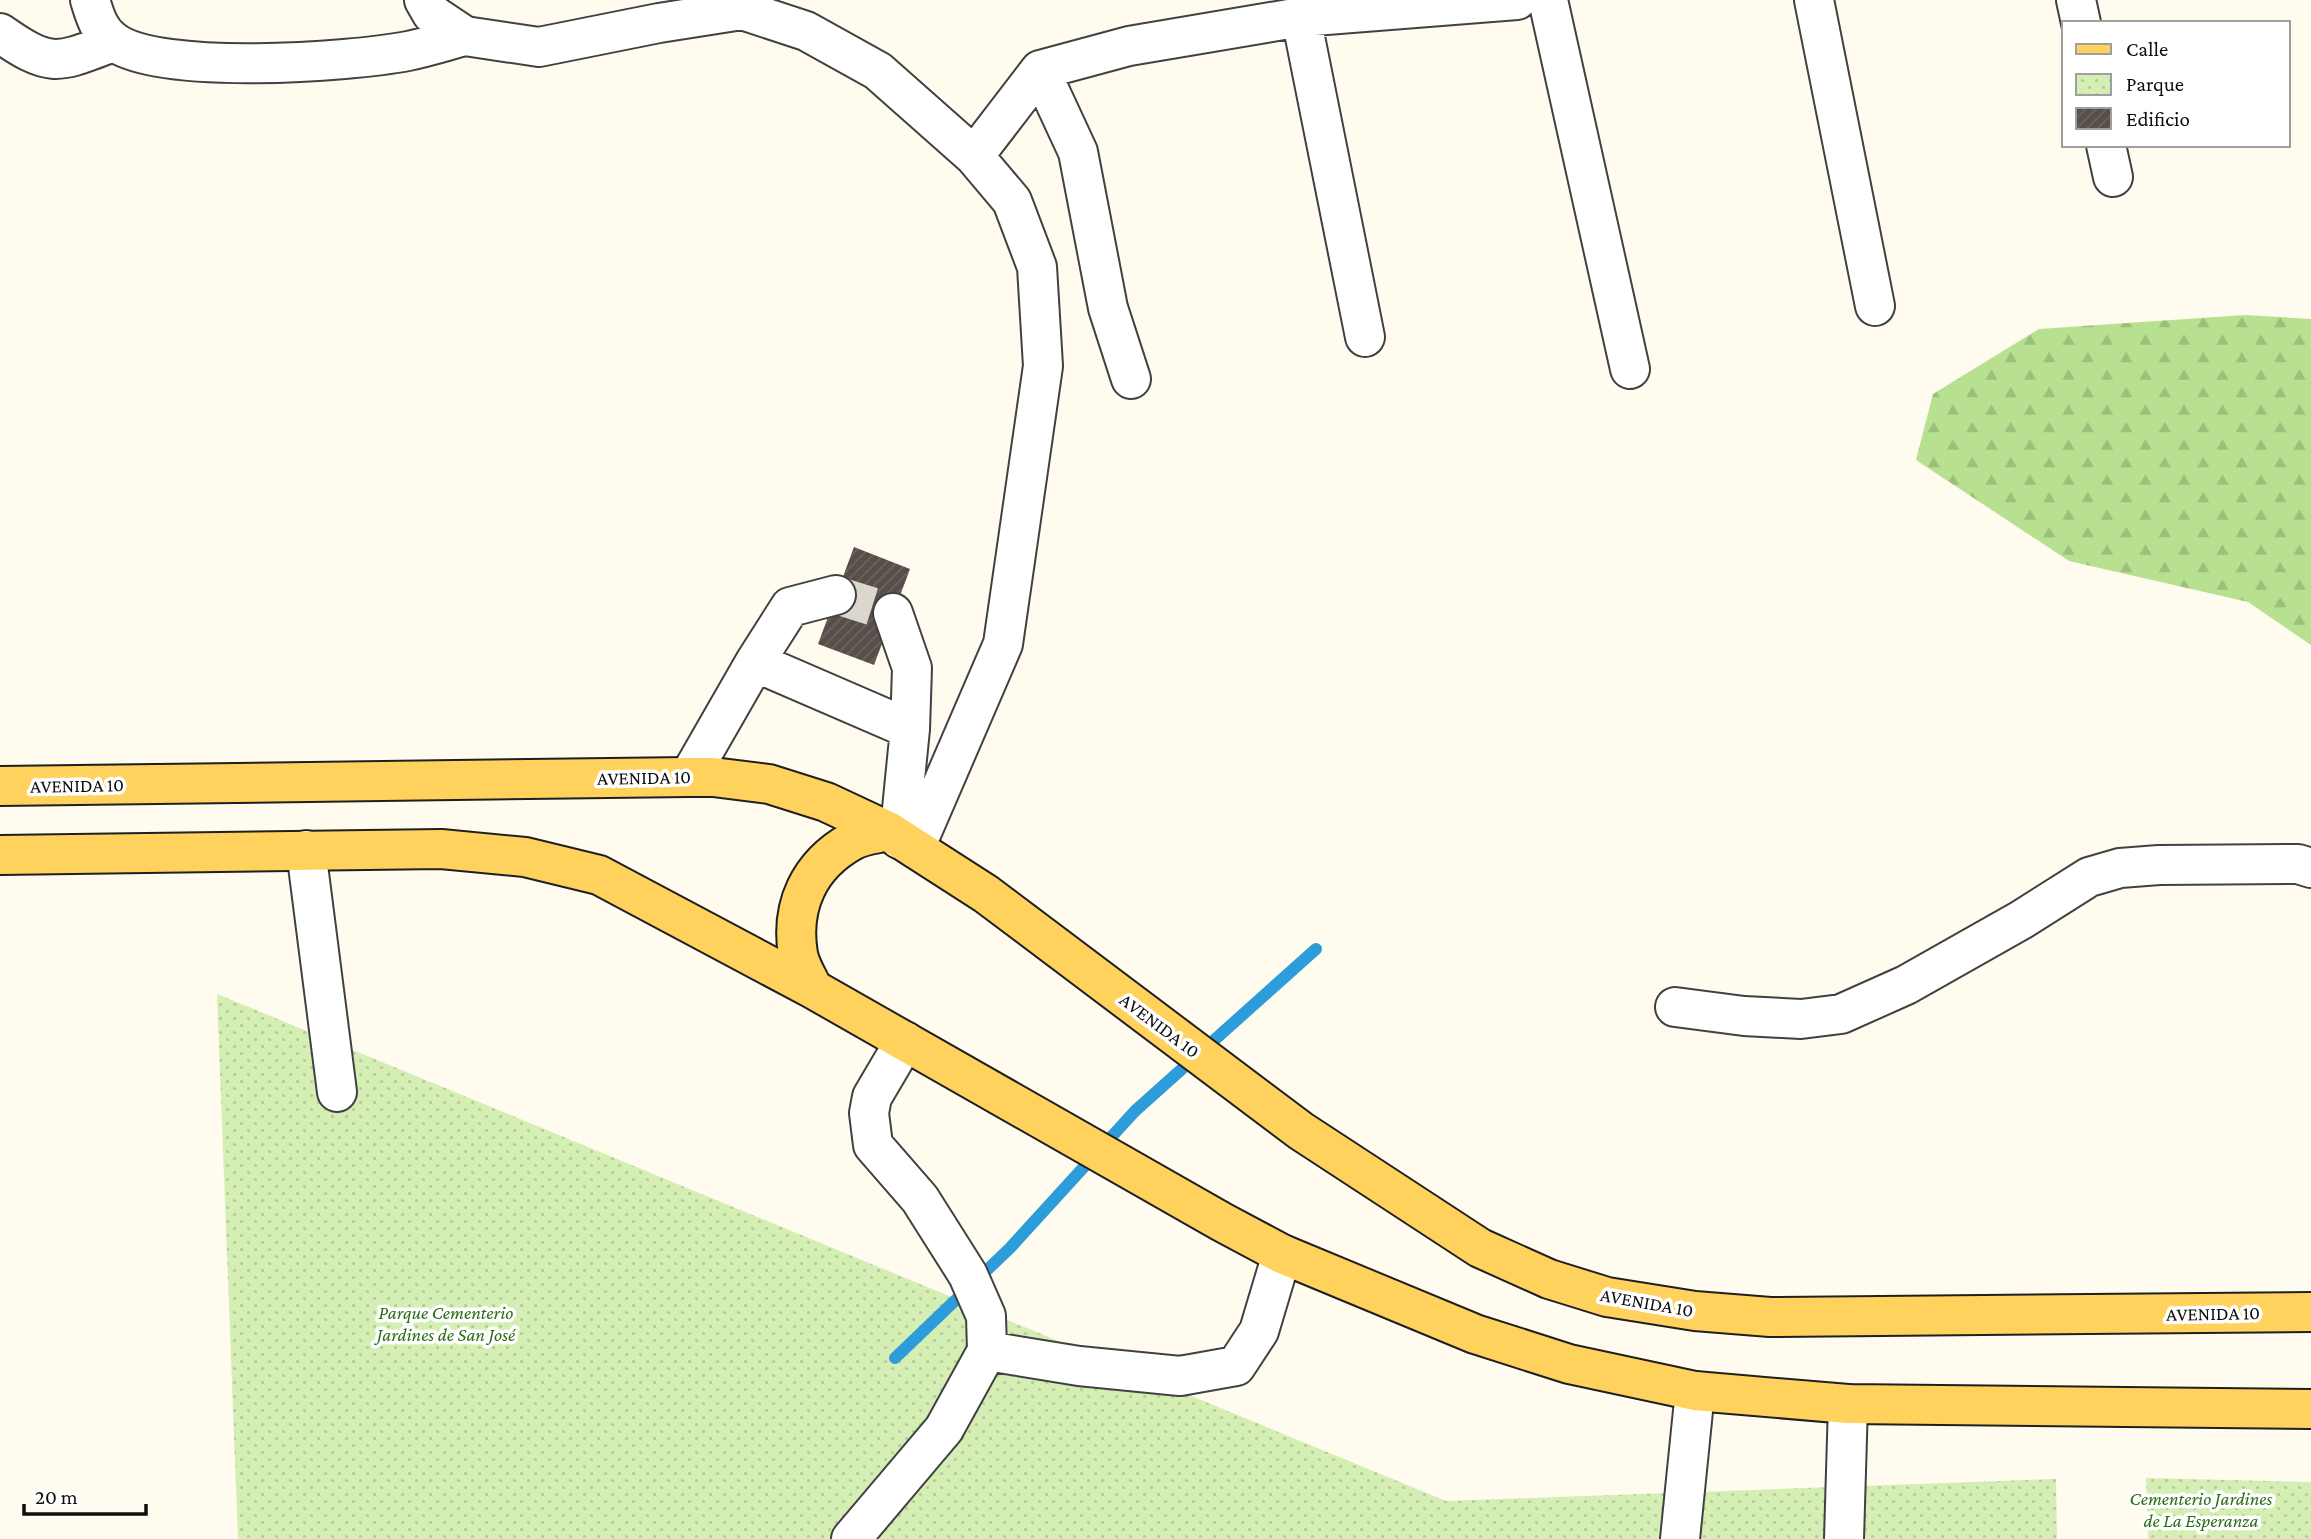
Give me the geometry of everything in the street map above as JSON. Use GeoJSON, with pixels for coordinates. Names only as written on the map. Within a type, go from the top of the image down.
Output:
{"type":"FeatureCollection","features":[{"type":"Feature","properties":{"kind":"main road","name":"AVENIDA 10"},"geometry":{"type":"LineString","coordinates":[[0,786],[689,777],[769,784],[826,802],[901,840],[986,894],[1301,1131],[1480,1248],[1549,1279],[1607,1297],[1695,1311],[1770,1317],[2311,1312]]}},
{"type":"Feature","properties":{"kind":"main road"},"geometry":{"type":"LineString","coordinates":[[813,989],[798,957],[795,922],[805,888],[825,859],[854,840],[901,840]]}},
{"type":"Feature","properties":{"kind":"main road"},"geometry":{"type":"LineString","coordinates":[[0,855],[441,849],[525,857],[599,875],[813,989],[1282,1254],[1475,1334],[1569,1364],[1695,1391],[1848,1404],[2311,1409]]}},
{"type":"Feature","properties":{"kind":"street"},"geometry":{"type":"LineString","coordinates":[[90,0],[96,22],[113,42],[139,52],[179,61],[233,63],[367,56],[407,51],[465,36],[540,47],[659,23],[742,10],[806,31],[878,71],[974,156],[1012,201],[1037,267],[1043,366],[1003,644],[901,840]]}},
{"type":"Feature","properties":{"kind":"street"},"geometry":{"type":"LineString","coordinates":[[424,0],[432,14],[465,36]]}},
{"type":"Feature","properties":{"kind":"street"},"geometry":{"type":"LineString","coordinates":[[974,156],[1040,70],[1129,46],[1301,17],[1517,0]]}},
{"type":"Feature","properties":{"kind":"street"},"geometry":{"type":"LineString","coordinates":[[1548,0],[1630,369]]}},
{"type":"Feature","properties":{"kind":"street"},"geometry":{"type":"LineString","coordinates":[[1814,0],[1875,306]]}},
{"type":"Feature","properties":{"kind":"street"},"geometry":{"type":"LineString","coordinates":[[2076,0],[2081,21]]}},
{"type":"Feature","properties":{"kind":"street"},"geometry":{"type":"LineString","coordinates":[[1301,17],[1365,337]]}},
{"type":"Feature","properties":{"kind":"street"},"geometry":{"type":"LineString","coordinates":[[0,33],[48,60],[72,57],[113,42]]}},
{"type":"Feature","properties":{"kind":"street"},"geometry":{"type":"LineString","coordinates":[[1040,70],[1078,152],[1108,308],[1131,379]]}},
{"type":"Feature","properties":{"kind":"street"},"geometry":{"type":"LineString","coordinates":[[689,777],[790,607],[836,595]]}},
{"type":"Feature","properties":{"kind":"street"},"geometry":{"type":"LineString","coordinates":[[894,614],[912,668],[901,840]]}},
{"type":"Feature","properties":{"kind":"street"},"geometry":{"type":"LineString","coordinates":[[755,662],[910,729]]}},
{"type":"Feature","properties":{"kind":"street"},"geometry":{"type":"LineString","coordinates":[[306,850],[337,1093]]}},
{"type":"Feature","properties":{"kind":"street"},"geometry":{"type":"LineString","coordinates":[[1675,1007],[1744,1016],[1801,1019],[1841,1014],[1906,985],[2021,920],[2089,877],[2120,868],[2159,865],[2298,864],[2311,868]]}},
{"type":"Feature","properties":{"kind":"street"},"geometry":{"type":"LineString","coordinates":[[851,1539],[944,1429],[987,1334],[968,1275],[920,1199],[873,1145],[869,1129],[872,1097],[917,1048]]}},
{"type":"Feature","properties":{"kind":"street"},"geometry":{"type":"LineString","coordinates":[[987,1334],[1079,1366],[1180,1376],[1236,1366],[1259,1331],[1282,1254]]}},
{"type":"Feature","properties":{"kind":"street"},"geometry":{"type":"LineString","coordinates":[[1680,1539],[1695,1391]]}},
{"type":"Feature","properties":{"kind":"street"},"geometry":{"type":"LineString","coordinates":[[1844,1539],[1848,1404]]}},
{"type":"Feature","properties":{"kind":"green space"},"geometry":{"type":"Polygon","coordinates":[[[2245,315],[2311,319],[2311,645],[2248,602],[2069,561],[1916,460],[1933,394],[2039,329],[2245,315]]]}},
{"type":"Feature","properties":{"kind":"green space","name":"Parque Cementerio Jardines de San José"},"geometry":{"type":"Polygon","coordinates":[[[217,994],[1446,1501],[2056,1479],[2057,1539],[238,1539],[217,994]]]}},
{"type":"Feature","properties":{"kind":"green space","name":"Cementerio Jardines de La Esperanza"},"geometry":{"type":"Polygon","coordinates":[[[2146,1478],[2311,1482],[2311,1539],[2148,1539],[2146,1478]]]}},
{"type":"Feature","properties":{"kind":"building"},"geometry":{"type":"Polygon","coordinates":[[[854,547],[910,569],[874,665],[818,644],[854,547]]]}},
{"type":"Feature","properties":{"kind":"waterway"},"geometry":{"type":"LineString","coordinates":[[895,1358],[1010,1248],[1135,1111],[1316,949]]}},
{"type":"Feature","properties":{"kind":"tunnel"},"geometry":{"type":"LineString","coordinates":[[836,595],[893,613]]}}]}
